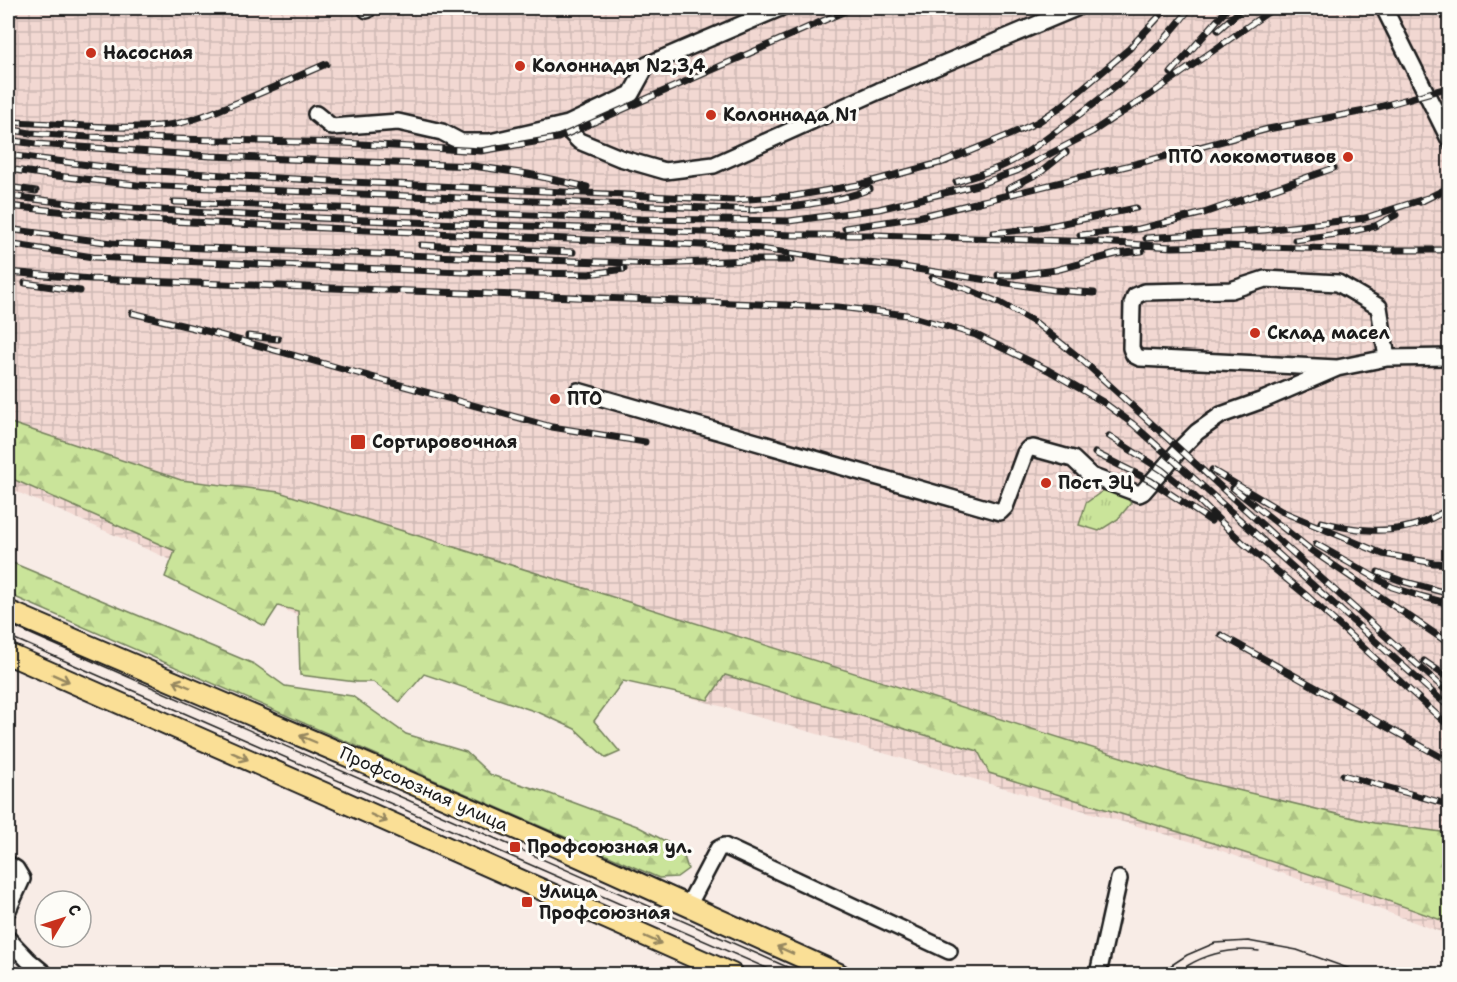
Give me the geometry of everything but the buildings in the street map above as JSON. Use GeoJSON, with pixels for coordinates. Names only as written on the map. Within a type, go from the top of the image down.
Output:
{"type":"FeatureCollection","features":[{"type":"Feature","properties":{"kind":"main road","name":"Профсоюзная улица"},"geometry":{"type":"LineString","coordinates":[[8,614],[236,707],[632,880],[838,975]]}},
{"type":"Feature","properties":{"kind":"main road"},"geometry":{"type":"LineString","coordinates":[[8,654],[326,794],[720,972]]}},
{"type":"Feature","properties":{"kind":"lane"},"geometry":{"type":"LineString","coordinates":[[316,114],[332,127],[398,122],[442,132],[461,142],[490,142],[568,124],[631,94],[647,65],[780,8]]}},
{"type":"Feature","properties":{"kind":"lane"},"geometry":{"type":"LineString","coordinates":[[568,124],[570,132],[579,141],[620,158],[665,171],[714,165],[879,91],[1076,8]]}},
{"type":"Feature","properties":{"kind":"lane"},"geometry":{"type":"LineString","coordinates":[[1384,8],[1449,141]]}},
{"type":"Feature","properties":{"kind":"lane"},"geometry":{"type":"LineString","coordinates":[[1336,368],[1140,358],[1134,355],[1131,348],[1132,304],[1136,296],[1144,292],[1231,290],[1265,279],[1338,283],[1379,308],[1387,358]]}},
{"type":"Feature","properties":{"kind":"lane"},"geometry":{"type":"LineString","coordinates":[[578,391],[1000,512],[1005,507],[1028,449],[1033,448],[1072,458],[1091,476],[1138,494],[1143,492],[1197,432],[1221,415],[1263,400],[1336,368],[1387,358],[1449,357]]}},
{"type":"Feature","properties":{"kind":"lane"},"geometry":{"type":"LineString","coordinates":[[688,906],[718,849],[724,846],[949,951]]}},
{"type":"Feature","properties":{"kind":"lane"},"geometry":{"type":"LineString","coordinates":[[8,864],[16,869],[22,879],[8,910]]}},
{"type":"Feature","properties":{"kind":"lane"},"geometry":{"type":"LineString","coordinates":[[1098,975],[1119,879]]}},
{"type":"Feature","properties":{"kind":"lane"},"geometry":{"type":"LineString","coordinates":[[8,939],[45,975]]}},
{"type":"Feature","properties":{"kind":"shaded area"},"geometry":{"type":"Polygon","coordinates":[[[8,8],[1449,8],[1449,935],[1217,849],[619,677],[396,659],[8,488],[8,8]]]}},
{"type":"Feature","properties":{"kind":"green space"},"geometry":{"type":"Polygon","coordinates":[[[8,422],[181,480],[279,492],[1188,778],[1374,823],[1449,833],[1449,923],[1278,864],[989,773],[978,751],[725,675],[708,700],[623,681],[594,721],[620,752],[606,758],[575,729],[540,713],[424,674],[400,702],[373,682],[300,675],[298,611],[278,606],[265,626],[165,577],[175,551],[8,477],[8,422]]]}},
{"type":"Feature","properties":{"kind":"green space"},"geometry":{"type":"Polygon","coordinates":[[[1104,490],[1127,498],[1131,503],[1118,519],[1099,531],[1079,525],[1086,503],[1104,490]]]}},
{"type":"Feature","properties":{"kind":"green space"},"geometry":{"type":"Polygon","coordinates":[[[8,561],[254,664],[285,686],[352,696],[406,734],[466,752],[491,775],[637,826],[682,850],[688,869],[677,877],[659,878],[8,594],[8,561]]]}},
{"type":"Feature","properties":{"kind":"tram line"},"geometry":{"type":"LineString","coordinates":[[8,624],[803,974]]}},
{"type":"Feature","properties":{"kind":"tram line"},"geometry":{"type":"LineString","coordinates":[[8,636],[771,970]]}},
{"type":"Feature","properties":{"kind":"tram line"},"geometry":{"type":"LineString","coordinates":[[1158,974],[1187,955],[1215,943],[1248,941],[1297,950],[1364,974]]}},
{"type":"Feature","properties":{"kind":"tram line"},"geometry":{"type":"LineString","coordinates":[[1187,966],[1222,952],[1259,951]]}},
{"type":"Feature","properties":{"kind":"railway"},"geometry":{"type":"LineString","coordinates":[[8,129],[88,137],[343,143],[481,151],[558,138],[852,8]]}},
{"type":"Feature","properties":{"kind":"railway"},"geometry":{"type":"LineString","coordinates":[[941,163],[1038,122],[1063,105],[1129,49],[1167,8]]}},
{"type":"Feature","properties":{"kind":"railway"},"geometry":{"type":"LineString","coordinates":[[956,182],[1008,164],[1080,114],[1115,87],[1147,57],[1190,8]]}},
{"type":"Feature","properties":{"kind":"railway"},"geometry":{"type":"LineString","coordinates":[[1171,73],[1228,8]]}},
{"type":"Feature","properties":{"kind":"railway"},"geometry":{"type":"LineString","coordinates":[[1218,30],[1243,8]]}},
{"type":"Feature","properties":{"kind":"railway"},"geometry":{"type":"LineString","coordinates":[[174,202],[641,219],[789,221],[879,209],[977,185],[1017,171],[1092,132],[1150,95],[1274,8]]}},
{"type":"Feature","properties":{"kind":"railway"},"geometry":{"type":"LineString","coordinates":[[8,122],[128,127],[175,124],[234,104],[326,64]]}},
{"type":"Feature","properties":{"kind":"railway"},"geometry":{"type":"LineString","coordinates":[[845,228],[918,217],[1268,129],[1365,111],[1450,87]]}},
{"type":"Feature","properties":{"kind":"railway"},"geometry":{"type":"LineString","coordinates":[[8,140],[210,156],[473,166],[528,174],[587,187]]}},
{"type":"Feature","properties":{"kind":"railway"},"geometry":{"type":"LineString","coordinates":[[1008,189],[1041,172],[1066,152]]}},
{"type":"Feature","properties":{"kind":"railway"},"geometry":{"type":"LineString","coordinates":[[8,155],[121,169],[733,200],[794,196],[858,185],[947,161]]}},
{"type":"Feature","properties":{"kind":"railway"},"geometry":{"type":"LineString","coordinates":[[1080,235],[1139,229],[1204,213],[1334,168]]}},
{"type":"Feature","properties":{"kind":"railway"},"geometry":{"type":"LineString","coordinates":[[8,169],[137,185],[756,210]]}},
{"type":"Feature","properties":{"kind":"railway"},"geometry":{"type":"LineString","coordinates":[[8,187],[36,191]]}},
{"type":"Feature","properties":{"kind":"railway"},"geometry":{"type":"LineString","coordinates":[[1420,202],[1450,187]]}},
{"type":"Feature","properties":{"kind":"railway"},"geometry":{"type":"LineString","coordinates":[[750,210],[826,201],[870,189]]}},
{"type":"Feature","properties":{"kind":"railway"},"geometry":{"type":"LineString","coordinates":[[8,196],[84,205],[224,214],[460,224],[1100,242],[1172,247],[1450,250]]}},
{"type":"Feature","properties":{"kind":"railway"},"geometry":{"type":"LineString","coordinates":[[1146,238],[1265,230],[1365,218],[1427,198]]}},
{"type":"Feature","properties":{"kind":"railway"},"geometry":{"type":"LineString","coordinates":[[8,206],[146,220],[746,247],[897,266],[1053,290],[1094,293]]}},
{"type":"Feature","properties":{"kind":"railway"},"geometry":{"type":"LineString","coordinates":[[993,233],[1040,228],[1136,208]]}},
{"type":"Feature","properties":{"kind":"railway"},"geometry":{"type":"LineString","coordinates":[[1295,240],[1375,226],[1396,215]]}},
{"type":"Feature","properties":{"kind":"railway"},"geometry":{"type":"LineString","coordinates":[[8,229],[112,243],[204,248],[659,264],[792,260]]}},
{"type":"Feature","properties":{"kind":"railway"},"geometry":{"type":"LineString","coordinates":[[8,244],[93,257],[202,262],[464,272],[589,274],[624,269]]}},
{"type":"Feature","properties":{"kind":"railway"},"geometry":{"type":"LineString","coordinates":[[421,245],[573,252]]}},
{"type":"Feature","properties":{"kind":"railway"},"geometry":{"type":"LineString","coordinates":[[998,275],[1056,270],[1116,254],[1142,251]]}},
{"type":"Feature","properties":{"kind":"railway"},"geometry":{"type":"LineString","coordinates":[[8,272],[91,279],[838,307],[907,315],[976,335],[1048,370],[1103,402],[1133,424],[1450,708]]}},
{"type":"Feature","properties":{"kind":"railway"},"geometry":{"type":"LineString","coordinates":[[932,278],[1000,303],[1036,323],[1082,360],[1450,694]]}},
{"type":"Feature","properties":{"kind":"railway"},"geometry":{"type":"LineString","coordinates":[[25,283],[80,291]]}},
{"type":"Feature","properties":{"kind":"railway"},"geometry":{"type":"LineString","coordinates":[[132,313],[206,331],[552,427],[645,442]]}},
{"type":"Feature","properties":{"kind":"railway"},"geometry":{"type":"LineString","coordinates":[[248,336],[278,339]]}},
{"type":"Feature","properties":{"kind":"railway"},"geometry":{"type":"LineString","coordinates":[[1109,436],[1162,470],[1194,496],[1243,543],[1307,596],[1450,727]]}},
{"type":"Feature","properties":{"kind":"railway"},"geometry":{"type":"LineString","coordinates":[[1095,453],[1151,481],[1211,521]]}},
{"type":"Feature","properties":{"kind":"railway"},"geometry":{"type":"LineString","coordinates":[[1212,470],[1281,511],[1383,554],[1450,564]]}},
{"type":"Feature","properties":{"kind":"railway"},"geometry":{"type":"LineString","coordinates":[[1233,488],[1311,550],[1450,644]]}},
{"type":"Feature","properties":{"kind":"railway"},"geometry":{"type":"LineString","coordinates":[[1321,522],[1347,528],[1398,529],[1424,522],[1450,509]]}},
{"type":"Feature","properties":{"kind":"railway"},"geometry":{"type":"LineString","coordinates":[[1316,544],[1392,587],[1450,604]]}},
{"type":"Feature","properties":{"kind":"railway"},"geometry":{"type":"LineString","coordinates":[[1378,572],[1450,594]]}},
{"type":"Feature","properties":{"kind":"railway"},"geometry":{"type":"LineString","coordinates":[[1221,635],[1450,762]]}},
{"type":"Feature","properties":{"kind":"railway"},"geometry":{"type":"LineString","coordinates":[[1424,661],[1450,679]]}},
{"type":"Feature","properties":{"kind":"railway"},"geometry":{"type":"LineString","coordinates":[[1343,775],[1450,805]]}},
{"type":"Feature","properties":{"kind":"place","name":"Насосная"},"geometry":{"type":"Point","coordinates":[91,53]}},
{"type":"Feature","properties":{"kind":"place","name":"Колоннады N2,3,4"},"geometry":{"type":"Point","coordinates":[520,66]}},
{"type":"Feature","properties":{"kind":"place","name":"Колоннада N1"},"geometry":{"type":"Point","coordinates":[711,115]}},
{"type":"Feature","properties":{"kind":"place","name":"ПТО локомотивов"},"geometry":{"type":"Point","coordinates":[1348,157]}},
{"type":"Feature","properties":{"kind":"place","name":"Склад масел"},"geometry":{"type":"Point","coordinates":[1255,333]}},
{"type":"Feature","properties":{"kind":"place","name":"ПТО"},"geometry":{"type":"Point","coordinates":[555,399]}},
{"type":"Feature","properties":{"kind":"place","name":"Сортировочная"},"geometry":{"type":"Point","coordinates":[358,442]}},
{"type":"Feature","properties":{"kind":"place","name":"Пост ЭЦ"},"geometry":{"type":"Point","coordinates":[1046,483]}},
{"type":"Feature","properties":{"kind":"place","name":"Профсоюзная ул."},"geometry":{"type":"Point","coordinates":[515,847]}},
{"type":"Feature","properties":{"kind":"place","name":"Улица Профсоюзная"},"geometry":{"type":"Point","coordinates":[527,902]}}]}
